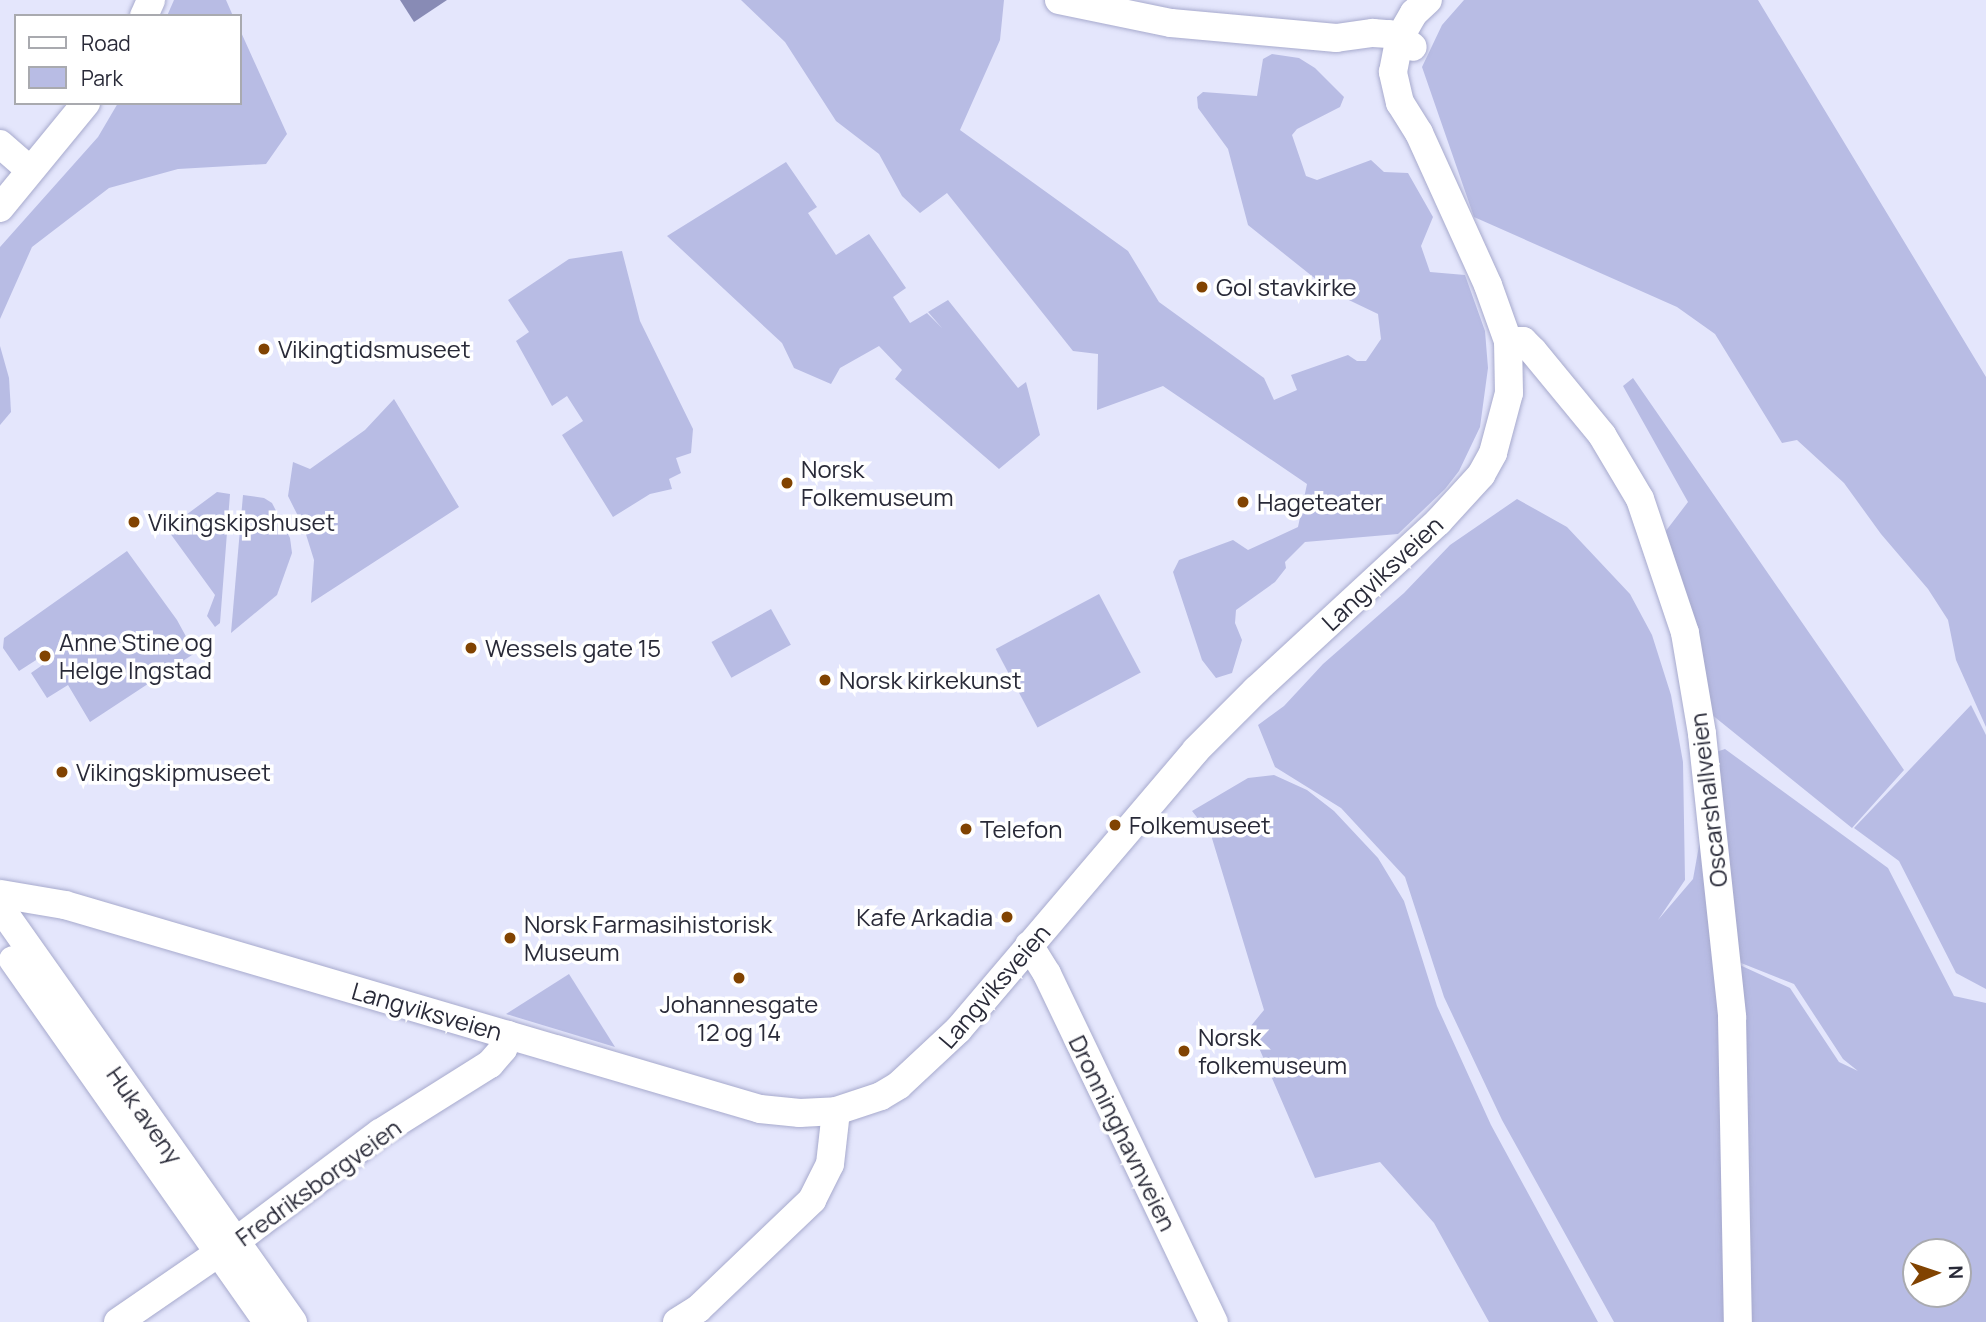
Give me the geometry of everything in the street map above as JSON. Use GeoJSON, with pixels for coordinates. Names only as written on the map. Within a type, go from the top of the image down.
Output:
{"type":"FeatureCollection","features":[{"type":"Feature","properties":{"kind":"street"},"geometry":{"type":"LineString","coordinates":[[1059,0],[1171,23],[1336,38],[1360,51],[1403,47]]}},
{"type":"Feature","properties":{"kind":"street","name":"Langviksveien"},"geometry":{"type":"LineString","coordinates":[[0,894],[65,905],[760,1109],[800,1113],[836,1111],[881,1096],[919,1069],[958,1030],[1157,794],[1221,724],[1438,522],[1481,475],[1493,453],[1506,414],[1511,377],[1508,341],[1488,285],[1419,133],[1403,47],[1414,13],[1428,0]]}},
{"type":"Feature","properties":{"kind":"street","name":"Langviksveien"},"geometry":{"type":"LineString","coordinates":[[1403,47],[1442,0]]}},
{"type":"Feature","properties":{"kind":"street"},"geometry":{"type":"LineString","coordinates":[[0,208],[84,105]]}},
{"type":"Feature","properties":{"kind":"street"},"geometry":{"type":"LineString","coordinates":[[0,144],[30,170]]}},
{"type":"Feature","properties":{"kind":"street","name":"Oscarshallveien"},"geometry":{"type":"LineString","coordinates":[[1508,341],[1523,341],[1534,351],[1602,435],[1640,499],[1685,633],[1702,734],[1732,1017],[1738,1322]]}},
{"type":"Feature","properties":{"kind":"street","name":"Huk aveny"},"geometry":{"type":"LineString","coordinates":[[0,906],[159,1136],[228,1247],[267,1322]]}},
{"type":"Feature","properties":{"kind":"street","name":"Huk aveny"},"geometry":{"type":"LineString","coordinates":[[0,940],[228,1247],[293,1322]]}},
{"type":"Feature","properties":{"kind":"street","name":"Dronninghavnveien"},"geometry":{"type":"LineString","coordinates":[[1029,945],[1047,974],[1214,1322]]}},
{"type":"Feature","properties":{"kind":"street","name":"Fredriksborgveien"},"geometry":{"type":"LineString","coordinates":[[118,1322],[228,1247],[380,1133],[490,1064],[503,1049],[508,1035]]}},
{"type":"Feature","properties":{"kind":"street"},"geometry":{"type":"LineString","coordinates":[[694,1318],[812,1200],[830,1164],[835,1139],[836,1111]]}},
{"type":"Feature","properties":{"kind":"green space"},"geometry":{"type":"Polygon","coordinates":[[[174,0],[226,0],[232,14],[168,14],[174,0]]]}},
{"type":"Feature","properties":{"kind":"green space"},"geometry":{"type":"Polygon","coordinates":[[[741,0],[1004,0],[1000,40],[960,130],[1128,251],[1159,302],[1264,378],[1274,400],[1297,390],[1291,375],[1348,355],[1357,361],[1366,361],[1381,339],[1378,314],[1332,292],[1248,225],[1228,149],[1198,108],[1197,97],[1203,92],[1257,96],[1263,59],[1272,54],[1299,58],[1315,68],[1344,97],[1340,107],[1297,129],[1292,135],[1306,176],[1317,180],[1371,160],[1384,172],[1408,173],[1433,217],[1421,246],[1430,272],[1465,275],[1485,331],[1488,368],[1480,427],[1459,471],[1445,489],[1398,534],[1305,542],[1285,562],[1286,568],[1275,582],[1236,610],[1235,623],[1242,640],[1232,673],[1216,678],[1202,660],[1173,572],[1179,560],[1233,540],[1248,550],[1298,527],[1307,484],[1163,386],[1097,410],[1098,354],[1073,351],[947,193],[920,213],[902,196],[879,154],[836,121],[785,42],[741,0]]]}},
{"type":"Feature","properties":{"kind":"green space"},"geometry":{"type":"Polygon","coordinates":[[[1464,0],[1758,0],[1986,377],[1986,727],[1956,660],[1948,620],[1928,589],[1881,534],[1844,483],[1797,440],[1782,443],[1715,334],[1677,307],[1474,217],[1422,67],[1442,25],[1464,0]]]}},
{"type":"Feature","properties":{"kind":"green space"},"geometry":{"type":"Polygon","coordinates":[[[242,34],[287,134],[266,164],[178,169],[109,188],[32,247],[0,319],[0,247],[98,137],[117,105],[242,105],[242,34]]]}},
{"type":"Feature","properties":{"kind":"green space"},"geometry":{"type":"Polygon","coordinates":[[[786,162],[817,207],[808,213],[836,255],[869,234],[906,288],[893,297],[910,323],[927,313],[942,328],[928,312],[948,300],[1018,388],[1026,382],[1040,435],[999,469],[895,379],[902,370],[879,346],[840,368],[831,384],[794,368],[782,343],[667,236],[786,162]]]}},
{"type":"Feature","properties":{"kind":"green space"},"geometry":{"type":"Polygon","coordinates":[[[622,251],[640,321],[693,429],[691,453],[676,458],[681,473],[669,479],[672,489],[650,494],[613,517],[562,435],[583,421],[567,396],[552,406],[516,341],[529,332],[508,300],[569,259],[622,251]]]}},
{"type":"Feature","properties":{"kind":"green space"},"geometry":{"type":"Polygon","coordinates":[[[0,346],[9,378],[11,412],[0,425],[0,346]]]}},
{"type":"Feature","properties":{"kind":"green space"},"geometry":{"type":"Polygon","coordinates":[[[1633,378],[1904,770],[1852,828],[1711,714],[1662,536],[1688,502],[1623,386],[1633,378]]]}},
{"type":"Feature","properties":{"kind":"green space"},"geometry":{"type":"Polygon","coordinates":[[[394,399],[459,507],[311,603],[314,560],[304,528],[288,496],[293,462],[310,469],[365,430],[394,399]]]}},
{"type":"Feature","properties":{"kind":"green space"},"geometry":{"type":"Polygon","coordinates":[[[217,492],[230,494],[220,623],[215,627],[207,616],[215,595],[167,529],[217,492]]]}},
{"type":"Feature","properties":{"kind":"green space"},"geometry":{"type":"Polygon","coordinates":[[[243,495],[264,498],[272,503],[290,538],[292,553],[277,595],[231,633],[243,495]]]}},
{"type":"Feature","properties":{"kind":"green space"},"geometry":{"type":"Polygon","coordinates":[[[1517,499],[1567,527],[1630,594],[1652,635],[1671,695],[1683,762],[1685,880],[1658,920],[1693,879],[1716,752],[1725,749],[1888,868],[1954,996],[1986,1003],[1986,1322],[1746,1322],[1731,961],[1790,988],[1839,1062],[1858,1071],[1843,1059],[1794,984],[1731,959],[1725,1047],[1729,1322],[1614,1322],[1502,1120],[1444,997],[1405,877],[1341,808],[1275,767],[1258,725],[1284,706],[1323,664],[1404,593],[1450,545],[1517,499]]]}},
{"type":"Feature","properties":{"kind":"green space"},"geometry":{"type":"Polygon","coordinates":[[[127,551],[177,620],[195,653],[90,722],[68,685],[47,698],[31,673],[51,659],[47,653],[19,671],[3,648],[4,638],[127,551]]]}},
{"type":"Feature","properties":{"kind":"green space"},"geometry":{"type":"Polygon","coordinates":[[[1099,594],[1141,673],[1037,728],[996,649],[1099,594]]]}},
{"type":"Feature","properties":{"kind":"green space"},"geometry":{"type":"Polygon","coordinates":[[[771,609],[791,645],[731,678],[712,642],[771,609]]]}},
{"type":"Feature","properties":{"kind":"green space"},"geometry":{"type":"Polygon","coordinates":[[[1971,705],[1986,735],[1986,989],[1956,973],[1899,861],[1854,828],[1971,705]]]}},
{"type":"Feature","properties":{"kind":"green space"},"geometry":{"type":"Polygon","coordinates":[[[1274,775],[1307,790],[1334,811],[1378,858],[1404,901],[1437,1006],[1491,1125],[1598,1322],[1489,1322],[1434,1223],[1380,1162],[1315,1178],[1250,1027],[1264,1010],[1211,835],[1192,811],[1248,778],[1274,775]]]}},
{"type":"Feature","properties":{"kind":"green space"},"geometry":{"type":"Polygon","coordinates":[[[569,974],[615,1047],[506,1014],[569,974]]]}},
{"type":"Feature","properties":{"kind":"shaded area"},"geometry":{"type":"Polygon","coordinates":[[[400,0],[447,0],[414,22],[400,0]]]}},
{"type":"Feature","properties":{"kind":"place","name":"Gol stavkirke"},"geometry":{"type":"Point","coordinates":[1202,287]}},
{"type":"Feature","properties":{"kind":"place","name":"Vikingtidsmuseet"},"geometry":{"type":"Point","coordinates":[264,349]}},
{"type":"Feature","properties":{"kind":"place","name":"Norsk Folkemuseum"},"geometry":{"type":"Point","coordinates":[787,483]}},
{"type":"Feature","properties":{"kind":"place","name":"Hageteater"},"geometry":{"type":"Point","coordinates":[1243,502]}},
{"type":"Feature","properties":{"kind":"place","name":"Vikingskipshuset"},"geometry":{"type":"Point","coordinates":[134,522]}},
{"type":"Feature","properties":{"kind":"place","name":"Wessels gate 15"},"geometry":{"type":"Point","coordinates":[471,648]}},
{"type":"Feature","properties":{"kind":"place","name":"Anne Stine og Helge Ingstad"},"geometry":{"type":"Point","coordinates":[45,656]}},
{"type":"Feature","properties":{"kind":"place","name":"Norsk kirkekunst"},"geometry":{"type":"Point","coordinates":[825,680]}},
{"type":"Feature","properties":{"kind":"place","name":"Vikingskipmuseet"},"geometry":{"type":"Point","coordinates":[62,772]}},
{"type":"Feature","properties":{"kind":"place","name":"Folkemuseet"},"geometry":{"type":"Point","coordinates":[1115,825]}},
{"type":"Feature","properties":{"kind":"place","name":"Telefon"},"geometry":{"type":"Point","coordinates":[966,829]}},
{"type":"Feature","properties":{"kind":"place","name":"Kafe Arkadia"},"geometry":{"type":"Point","coordinates":[1007,917]}},
{"type":"Feature","properties":{"kind":"place","name":"Norsk Farmasihistorisk Museum"},"geometry":{"type":"Point","coordinates":[510,938]}},
{"type":"Feature","properties":{"kind":"place","name":"Johannesgate 12 og 14"},"geometry":{"type":"Point","coordinates":[739,978]}},
{"type":"Feature","properties":{"kind":"place","name":"Norsk folkemuseum"},"geometry":{"type":"Point","coordinates":[1184,1051]}}]}
